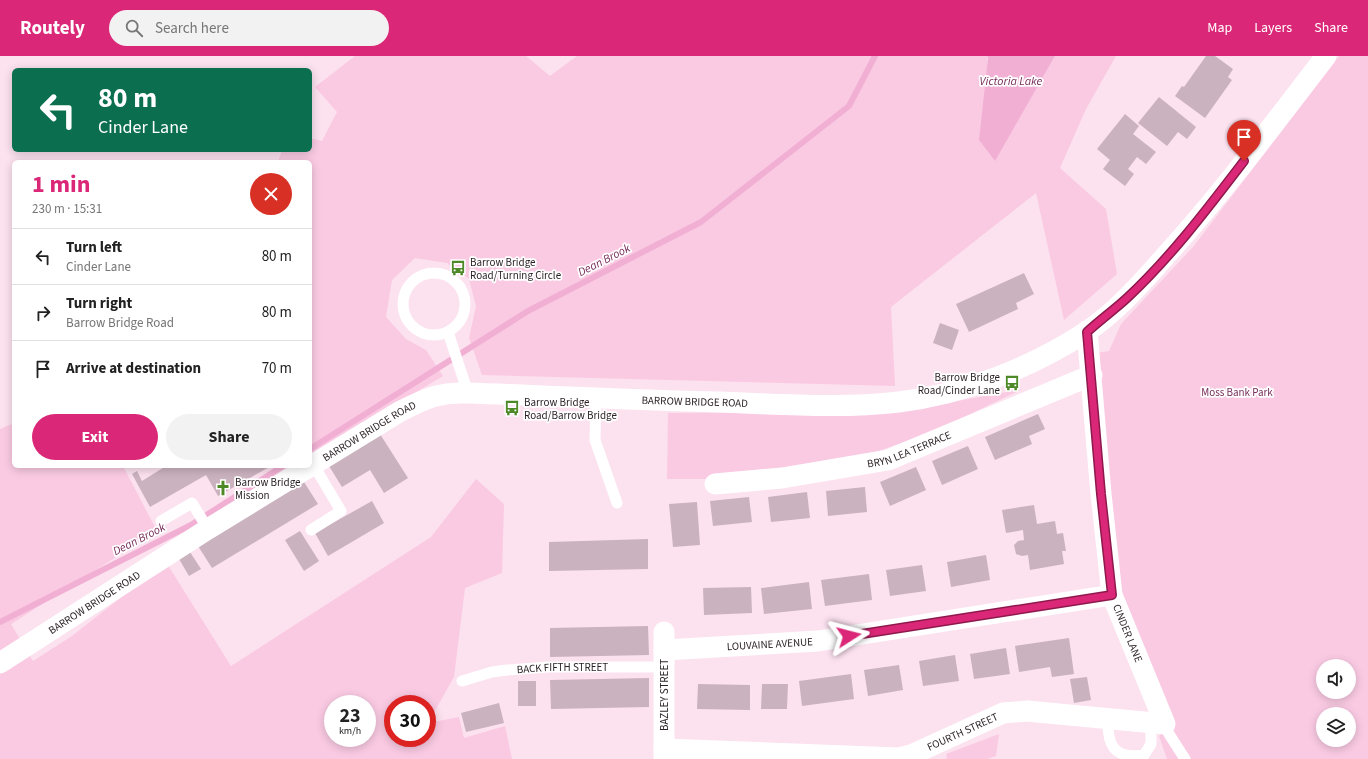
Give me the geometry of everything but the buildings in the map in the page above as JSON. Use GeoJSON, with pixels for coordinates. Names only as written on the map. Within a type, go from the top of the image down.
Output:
{"type":"FeatureCollection","features":[{"type":"Feature","properties":{"kind":"street","name":"BARROW BRIDGE ROAD"},"geometry":{"type":"LineString","coordinates":[[314,464],[398,412],[430,396],[448,392],[465,385],[596,398],[848,405],[900,402],[946,394],[988,380],[1030,363],[1087,332],[1127,298],[1196,222],[1326,56]]}},
{"type":"Feature","properties":{"kind":"street","name":"CINDER LANE"},"geometry":{"type":"LineString","coordinates":[[1087,332],[1092,375],[1101,494],[1112,595],[1158,723]]}},
{"type":"Feature","properties":{"kind":"street","name":"BRYN LEA TERRACE"},"geometry":{"type":"LineString","coordinates":[[715,484],[782,478],[888,460],[1092,375]]}},
{"type":"Feature","properties":{"kind":"street","name":"BARROW BRIDGE ROAD"},"geometry":{"type":"LineString","coordinates":[[0,663],[208,529],[307,468]]}},
{"type":"Feature","properties":{"kind":"street","name":"LOUVAINE AVENUE"},"geometry":{"type":"LineString","coordinates":[[664,649],[818,641],[1112,595]]}},
{"type":"Feature","properties":{"kind":"street","name":"BAZLEY STREET"},"geometry":{"type":"LineString","coordinates":[[664,649],[664,754]]}},
{"type":"Feature","properties":{"kind":"street","name":"FOURTH STREET"},"geometry":{"type":"LineString","coordinates":[[664,754],[899,758],[911,755],[1002,713],[1027,711],[1158,723]]}},
{"type":"Feature","properties":{"kind":"lane"},"geometry":{"type":"LineString","coordinates":[[435,273],[445,275],[454,280],[460,288],[464,298],[465,308],[462,318],[456,326],[448,332],[438,335],[427,335],[418,332],[410,325],[404,316],[402,305],[404,295],[408,286],[416,278],[425,274],[435,273]]}},
{"type":"Feature","properties":{"kind":"lane"},"geometry":{"type":"LineString","coordinates":[[448,332],[465,385]]}},
{"type":"Feature","properties":{"kind":"lane"},"geometry":{"type":"LineString","coordinates":[[596,398],[596,440],[616,502]]}},
{"type":"Feature","properties":{"kind":"lane"},"geometry":{"type":"LineString","coordinates":[[311,530],[341,511],[314,464]]}},
{"type":"Feature","properties":{"kind":"lane"},"geometry":{"type":"LineString","coordinates":[[161,521],[192,503],[208,529]]}},
{"type":"Feature","properties":{"kind":"lane","name":"BACK FIFTH STREET"},"geometry":{"type":"LineString","coordinates":[[462,681],[492,672],[548,667],[664,649]]}},
{"type":"Feature","properties":{"kind":"lane"},"geometry":{"type":"LineString","coordinates":[[1108,718],[1107,735],[1110,746],[1119,754],[1131,758],[1144,755],[1151,744],[1158,723]]}},
{"type":"Feature","properties":{"kind":"lane","name":"CINDER LANE"},"geometry":{"type":"LineString","coordinates":[[1158,723],[1169,734],[1185,759]]}},
{"type":"Feature","properties":{"kind":"green space"},"geometry":{"type":"Polygon","coordinates":[[[355,56],[526,56],[550,76],[577,56],[987,56],[995,160],[1055,56],[1116,56],[1086,109],[1060,168],[1106,209],[1117,274],[1064,320],[1036,193],[891,307],[895,386],[482,375],[469,338],[476,306],[469,279],[447,263],[415,258],[392,280],[386,317],[406,339],[426,350],[443,376],[312,455],[312,160],[279,160],[281,152],[312,152],[312,138],[322,141],[337,112],[315,87],[355,56]]]}},
{"type":"Feature","properties":{"kind":"green space","name":"Moss Bank Park"},"geometry":{"type":"Polygon","coordinates":[[[1339,56],[1368,56],[1368,759],[1167,759],[1159,736],[1174,719],[1112,595],[1090,354],[1109,351],[1121,324],[1193,247],[1339,56]]]}},
{"type":"Feature","properties":{"kind":"green space"},"geometry":{"type":"Polygon","coordinates":[[[1023,389],[928,434],[849,461],[708,479],[667,479],[668,413],[897,412],[1023,389]]]}},
{"type":"Feature","properties":{"kind":"green space"},"geometry":{"type":"Polygon","coordinates":[[[12,424],[12,468],[124,468],[157,531],[11,624],[33,661],[72,636],[166,562],[231,666],[431,537],[476,479],[504,504],[502,573],[465,588],[454,677],[436,709],[436,695],[384,695],[384,747],[436,747],[436,721],[459,717],[464,738],[505,726],[512,759],[0,759],[0,429],[12,424]]]}},
{"type":"Feature","properties":{"kind":"green space"},"geometry":{"type":"Polygon","coordinates":[[[999,734],[996,756],[987,759],[947,759],[946,754],[999,734]]]}},
{"type":"Feature","properties":{"kind":"water","name":"Victoria Lake"},"geometry":{"type":"Polygon","coordinates":[[[987,56],[1055,56],[995,161],[979,140],[987,56]]]}},
{"type":"Feature","properties":{"kind":"waterway","name":"Dean Brook"},"geometry":{"type":"LineString","coordinates":[[312,448],[528,311],[701,222],[849,106],[875,56]]}},
{"type":"Feature","properties":{"kind":"waterway","name":"Dean Brook"},"geometry":{"type":"LineString","coordinates":[[0,622],[191,525],[280,468]]}},
{"type":"Feature","properties":{"kind":"place","name":"Barrow Bridge Road/Turning Circle"},"geometry":{"type":"Point","coordinates":[458,268]}},
{"type":"Feature","properties":{"kind":"place","name":"Barrow Bridge Road/Cinder Lane"},"geometry":{"type":"Point","coordinates":[1012,383]}},
{"type":"Feature","properties":{"kind":"place","name":"Barrow Bridge Road/Barrow Bridge"},"geometry":{"type":"Point","coordinates":[512,408]}},
{"type":"Feature","properties":{"kind":"place","name":"Barrow Bridge Mission"},"geometry":{"type":"Point","coordinates":[223,488]}},
{"type":"Feature","properties":{"kind":"route"},"geometry":{"type":"LineString","coordinates":[[849,636],[1112,595],[1101,494],[1092,375],[1087,332],[1127,298],[1160,263],[1196,222],[1244,161]]}}]}
